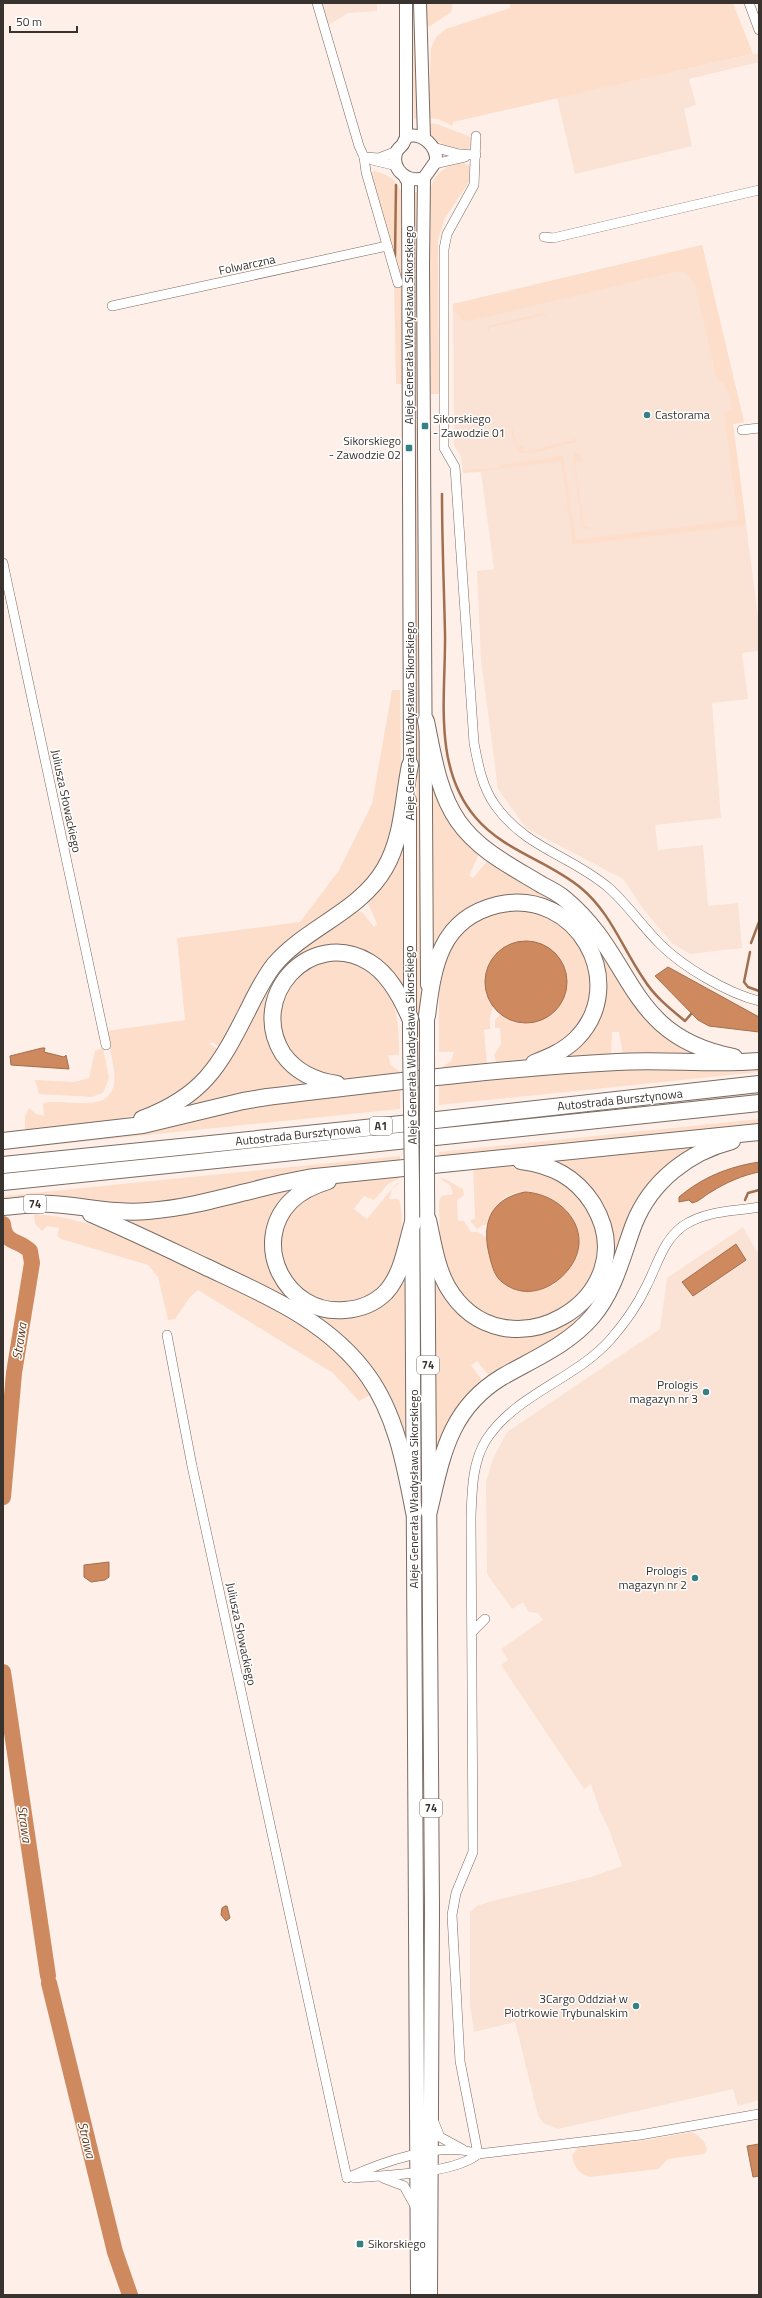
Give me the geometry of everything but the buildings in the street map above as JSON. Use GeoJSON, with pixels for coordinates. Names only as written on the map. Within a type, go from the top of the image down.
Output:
{"type":"FeatureCollection","features":[{"type":"Feature","properties":{"kind":"highway"},"geometry":{"type":"LineString","coordinates":[[426,721],[441,788],[451,810],[470,837],[491,854],[564,898],[588,920],[602,937],[640,1001],[662,1026],[700,1049],[736,1058],[759,1061]]}},
{"type":"Feature","properties":{"kind":"highway"},"geometry":{"type":"LineString","coordinates":[[102,1130],[154,1114],[178,1102],[196,1090],[221,1060],[257,991],[274,965],[294,946],[374,885],[384,869],[397,842],[410,765]]}},
{"type":"Feature","properties":{"kind":"highway"},"geometry":{"type":"LineString","coordinates":[[427,1016],[431,983],[440,952],[452,931],[468,917],[488,907],[526,901],[558,913],[582,934],[590,949],[596,976],[594,1007],[586,1027],[566,1047],[551,1056],[514,1069]]}},
{"type":"Feature","properties":{"kind":"highway"},"geometry":{"type":"LineString","coordinates":[[360,1086],[324,1083],[304,1074],[286,1058],[276,1041],[272,1021],[274,1002],[281,985],[296,968],[314,957],[334,952],[351,955],[370,963],[382,973],[395,989],[410,1018]]}},
{"type":"Feature","properties":{"kind":"highway"},"geometry":{"type":"LineString","coordinates":[[3,1141],[161,1122],[243,1101],[514,1069],[620,1062],[723,1064],[759,1061]]}},
{"type":"Feature","properties":{"kind":"highway","name":"Autostrada Bursztynowa"},"geometry":{"type":"LineString","coordinates":[[3,1165],[363,1128],[759,1084]]}},
{"type":"Feature","properties":{"kind":"highway","name":"Autostrada Bursztynowa"},"geometry":{"type":"LineString","coordinates":[[3,1182],[362,1145],[460,1137],[759,1104]]}},
{"type":"Feature","properties":{"kind":"highway"},"geometry":{"type":"LineString","coordinates":[[67,1206],[116,1212],[157,1211],[277,1183],[315,1177],[350,1175],[481,1160],[759,1133]]}},
{"type":"Feature","properties":{"kind":"highway"},"geometry":{"type":"LineString","coordinates":[[422,1511],[444,1449],[465,1412],[475,1399],[501,1378],[556,1347],[575,1333],[592,1317],[608,1295],[640,1211],[666,1176],[682,1163],[715,1145],[759,1133]]}},
{"type":"Feature","properties":{"kind":"highway"},"geometry":{"type":"LineString","coordinates":[[420,1221],[448,1287],[462,1306],[484,1321],[519,1330],[551,1323],[579,1307],[599,1277],[604,1255],[603,1229],[591,1202],[569,1178],[549,1166],[518,1160],[481,1160]]}},
{"type":"Feature","properties":{"kind":"highway"},"geometry":{"type":"LineString","coordinates":[[350,1175],[319,1184],[302,1193],[288,1205],[277,1223],[273,1246],[275,1259],[286,1284],[301,1300],[319,1308],[341,1310],[362,1307],[375,1300],[386,1292],[400,1268],[420,1221]]}},
{"type":"Feature","properties":{"kind":"highway","name":"74"},"geometry":{"type":"LineString","coordinates":[[3,1207],[43,1204],[67,1206]]}},
{"type":"Feature","properties":{"kind":"highway"},"geometry":{"type":"LineString","coordinates":[[67,1206],[123,1228],[228,1278],[300,1314],[324,1331],[347,1351],[368,1375],[382,1399],[422,1511]]}},
{"type":"Feature","properties":{"kind":"main road"},"geometry":{"type":"LineString","coordinates":[[406,3],[406,138]]}},
{"type":"Feature","properties":{"kind":"main road"},"geometry":{"type":"LineString","coordinates":[[420,3],[424,138]]}},
{"type":"Feature","properties":{"kind":"main road"},"geometry":{"type":"LineString","coordinates":[[415,135],[424,138],[433,147],[436,156],[434,164],[424,178],[413,180],[405,177],[396,166],[397,150],[406,138],[415,135]]}},
{"type":"Feature","properties":{"kind":"main road","name":"Aleje Generała Władysława Sikorskiego"},"geometry":{"type":"LineString","coordinates":[[405,177],[408,182],[410,1039],[412,1184],[420,1221]]}},
{"type":"Feature","properties":{"kind":"main road","name":"Aleje Generała Władysława Sikorskiego"},"geometry":{"type":"LineString","coordinates":[[424,178],[427,1182],[420,1221],[422,1511],[432,1910],[431,2110]]}},
{"type":"Feature","properties":{"kind":"main road","name":"Aleje Generała Władysława Sikorskiego"},"geometry":{"type":"LineString","coordinates":[[416,2155],[417,1913],[422,1511]]}},
{"type":"Feature","properties":{"kind":"main road","name":"74"},"geometry":{"type":"LineString","coordinates":[[418,2295],[417,2212],[423,2171],[430,2152],[431,2110]]}},
{"type":"Feature","properties":{"kind":"main road","name":"74"},"geometry":{"type":"LineString","coordinates":[[416,2155],[423,2171],[430,2295]]}},
{"type":"Feature","properties":{"kind":"street"},"geometry":{"type":"LineString","coordinates":[[317,3],[356,138],[364,156],[398,283]]}},
{"type":"Feature","properties":{"kind":"street"},"geometry":{"type":"LineString","coordinates":[[749,3],[759,30]]}},
{"type":"Feature","properties":{"kind":"street"},"geometry":{"type":"LineString","coordinates":[[476,136],[474,185],[447,234],[444,249],[444,448],[455,467],[474,736],[482,777],[495,805],[515,829],[559,858],[587,872],[609,888],[628,907],[660,944],[673,956],[727,988],[759,1001]]}},
{"type":"Feature","properties":{"kind":"street"},"geometry":{"type":"LineString","coordinates":[[433,147],[459,154],[476,155]]}},
{"type":"Feature","properties":{"kind":"street"},"geometry":{"type":"LineString","coordinates":[[364,156],[379,158],[397,150]]}},
{"type":"Feature","properties":{"kind":"street"},"geometry":{"type":"LineString","coordinates":[[434,164],[476,155]]}},
{"type":"Feature","properties":{"kind":"street"},"geometry":{"type":"LineString","coordinates":[[364,156],[396,166]]}},
{"type":"Feature","properties":{"kind":"street"},"geometry":{"type":"LineString","coordinates":[[544,237],[553,238],[759,190]]}},
{"type":"Feature","properties":{"kind":"street","name":"Folwarczna"},"geometry":{"type":"LineString","coordinates":[[112,306],[387,246]]}},
{"type":"Feature","properties":{"kind":"street"},"geometry":{"type":"LineString","coordinates":[[742,430],[759,428]]}},
{"type":"Feature","properties":{"kind":"street","name":"Juliusza Słowackiego"},"geometry":{"type":"LineString","coordinates":[[3,563],[106,1045]]}},
{"type":"Feature","properties":{"kind":"street"},"geometry":{"type":"LineString","coordinates":[[478,2154],[460,2061],[452,1914],[456,1893],[473,1852],[472,1486],[479,1457],[495,1428],[514,1409],[578,1368],[609,1341],[633,1311],[667,1243],[682,1226],[700,1217],[759,1207]]}},
{"type":"Feature","properties":{"kind":"street","name":"Juliusza Słowackiego"},"geometry":{"type":"LineString","coordinates":[[167,1335],[192,1466],[347,2178]]}},
{"type":"Feature","properties":{"kind":"street"},"geometry":{"type":"LineString","coordinates":[[473,1630],[485,1619]]}},
{"type":"Feature","properties":{"kind":"street"},"geometry":{"type":"LineString","coordinates":[[431,2110],[434,2126],[440,2137],[463,2149],[478,2154]]}},
{"type":"Feature","properties":{"kind":"street"},"geometry":{"type":"LineString","coordinates":[[347,2178],[423,2171],[468,2160],[478,2154],[640,2135],[759,2114]]}},
{"type":"Feature","properties":{"kind":"street"},"geometry":{"type":"LineString","coordinates":[[347,2178],[379,2165],[416,2155],[430,2152],[463,2149]]}},
{"type":"Feature","properties":{"kind":"street"},"geometry":{"type":"LineString","coordinates":[[376,2176],[398,2182],[404,2186],[417,2212]]}},
{"type":"Feature","properties":{"kind":"shaded area"},"geometry":{"type":"Polygon","coordinates":[[[321,3],[377,3],[377,11],[348,13],[328,25],[321,3]]]}},
{"type":"Feature","properties":{"kind":"shaded area"},"geometry":{"type":"Polygon","coordinates":[[[411,3],[414,3],[417,118],[414,119],[411,3]]]}},
{"type":"Feature","properties":{"kind":"shaded area"},"geometry":{"type":"Polygon","coordinates":[[[425,3],[453,3],[451,12],[429,27],[425,22],[425,3]]]}},
{"type":"Feature","properties":{"kind":"shaded area"},"geometry":{"type":"Polygon","coordinates":[[[510,3],[733,3],[753,54],[453,122],[453,126],[438,119],[428,118],[431,48],[436,37],[446,29],[510,8],[510,3]]]}},
{"type":"Feature","properties":{"kind":"shaded area"},"geometry":{"type":"Polygon","coordinates":[[[759,53],[759,62],[689,79],[696,105],[684,109],[692,146],[575,174],[557,98],[759,53]]]}},
{"type":"Feature","properties":{"kind":"shaded area"},"geometry":{"type":"Polygon","coordinates":[[[428,123],[437,124],[471,137],[471,147],[460,150],[442,144],[429,132],[428,123]]]}},
{"type":"Feature","properties":{"kind":"shaded area"},"geometry":{"type":"Polygon","coordinates":[[[464,163],[470,166],[469,182],[445,218],[438,240],[439,394],[431,394],[429,195],[433,181],[440,172],[445,168],[464,163]]]}},
{"type":"Feature","properties":{"kind":"shaded area"},"geometry":{"type":"Polygon","coordinates":[[[374,171],[384,174],[395,181],[402,194],[403,384],[396,384],[394,285],[400,283],[371,173],[374,171]]]}},
{"type":"Feature","properties":{"kind":"shaded area"},"geometry":{"type":"Polygon","coordinates":[[[413,192],[417,192],[421,1061],[417,1062],[413,192]]]}},
{"type":"Feature","properties":{"kind":"shaded area"},"geometry":{"type":"Polygon","coordinates":[[[702,245],[744,422],[733,424],[759,624],[759,651],[742,653],[748,699],[712,703],[721,818],[655,825],[658,850],[703,845],[708,906],[738,903],[742,948],[690,954],[672,943],[644,910],[623,879],[526,828],[498,789],[481,660],[477,571],[494,569],[481,472],[463,473],[461,457],[454,445],[453,304],[702,245]]]}},
{"type":"Feature","properties":{"kind":"shaded area"},"geometry":{"type":"Polygon","coordinates":[[[702,245],[744,422],[733,424],[746,525],[573,545],[561,461],[463,473],[463,470],[500,468],[500,465],[563,456],[576,540],[738,520],[724,412],[732,410],[727,389],[725,389],[723,381],[718,382],[695,285],[686,273],[674,272],[469,321],[461,320],[461,317],[453,310],[453,304],[702,245]]]}},
{"type":"Feature","properties":{"kind":"shaded area"},"geometry":{"type":"Polygon","coordinates":[[[542,313],[547,316],[546,321],[544,315],[489,328],[490,334],[487,330],[488,326],[542,313]]]}},
{"type":"Feature","properties":{"kind":"shaded area"},"geometry":{"type":"Polygon","coordinates":[[[512,426],[517,447],[523,445],[525,452],[574,440],[573,434],[576,439],[575,442],[532,453],[518,452],[511,431],[512,426]]]}},
{"type":"Feature","properties":{"kind":"shaded area"},"geometry":{"type":"Polygon","coordinates":[[[575,453],[580,455],[582,461],[575,462],[584,527],[590,526],[587,530],[582,527],[573,457],[575,453]]]}},
{"type":"Feature","properties":{"kind":"shaded area"},"geometry":{"type":"Polygon","coordinates":[[[392,690],[400,690],[401,764],[396,823],[377,870],[362,890],[303,935],[222,1049],[212,1042],[210,1044],[220,1051],[197,1083],[145,1113],[107,1122],[25,1132],[25,1116],[29,1108],[36,1114],[44,1116],[43,1103],[98,1102],[108,1097],[113,1089],[114,1067],[106,1031],[185,1020],[177,938],[300,922],[339,870],[372,804],[392,690]]]}},
{"type":"Feature","properties":{"kind":"shaded area"},"geometry":{"type":"Polygon","coordinates":[[[431,766],[479,854],[469,876],[473,878],[488,860],[577,916],[632,997],[715,1058],[623,1054],[619,1032],[612,1032],[611,1056],[556,1062],[579,1045],[592,1029],[604,980],[552,904],[536,898],[522,896],[489,900],[432,960],[431,766]]]}},
{"type":"Feature","properties":{"kind":"shaded area"},"geometry":{"type":"Polygon","coordinates":[[[405,831],[405,997],[398,981],[322,948],[265,1009],[268,1034],[275,1054],[289,1071],[308,1086],[181,1108],[199,1096],[214,1081],[230,1056],[257,1004],[281,968],[301,950],[356,911],[362,912],[374,927],[377,924],[367,901],[405,831]]]}},
{"type":"Feature","properties":{"kind":"shaded area"},"geometry":{"type":"Polygon","coordinates":[[[502,909],[530,910],[544,913],[560,922],[573,935],[582,951],[588,968],[590,985],[588,1003],[582,1020],[571,1035],[555,1048],[527,1059],[497,1065],[494,1055],[501,1044],[500,1028],[495,1028],[495,1020],[501,1014],[506,1018],[524,1022],[536,1021],[548,1017],[489,999],[493,1006],[490,1018],[490,1029],[484,1030],[487,1064],[484,1067],[439,1071],[439,1069],[451,1061],[454,1052],[439,1052],[439,974],[451,942],[474,920],[502,909]]]}},
{"type":"Feature","properties":{"kind":"shaded area"},"geometry":{"type":"Polygon","coordinates":[[[526,941],[542,945],[555,953],[563,966],[567,982],[563,998],[555,1011],[542,1019],[526,1023],[510,1019],[497,1011],[489,998],[485,982],[489,966],[497,953],[510,945],[526,941]]]}},
{"type":"Feature","properties":{"kind":"shaded area"},"geometry":{"type":"Polygon","coordinates":[[[343,960],[354,962],[368,969],[379,978],[387,988],[396,1012],[399,1040],[399,1055],[388,1055],[391,1065],[400,1072],[400,1076],[342,1080],[315,1074],[289,1055],[279,1021],[283,996],[298,975],[323,961],[343,960]]]}},
{"type":"Feature","properties":{"kind":"shaded area"},"geometry":{"type":"Polygon","coordinates":[[[668,967],[759,1017],[759,1032],[709,1026],[698,1020],[655,976],[668,967]]]}},
{"type":"Feature","properties":{"kind":"shaded area"},"geometry":{"type":"Polygon","coordinates":[[[45,1048],[44,1052],[64,1057],[66,1055],[69,1069],[11,1065],[10,1056],[45,1048]]]}},
{"type":"Feature","properties":{"kind":"shaded area"},"geometry":{"type":"Polygon","coordinates":[[[103,1048],[109,1078],[103,1093],[91,1097],[39,1094],[35,1080],[74,1082],[89,1078],[95,1051],[103,1048]]]}},
{"type":"Feature","properties":{"kind":"shaded area"},"geometry":{"type":"Polygon","coordinates":[[[618,1065],[759,1067],[759,1072],[439,1105],[439,1082],[618,1065]]]}},
{"type":"Feature","properties":{"kind":"shaded area"},"geometry":{"type":"Polygon","coordinates":[[[400,1087],[400,1109],[3,1150],[3,1146],[251,1105],[400,1087]]]}},
{"type":"Feature","properties":{"kind":"shaded area"},"geometry":{"type":"Polygon","coordinates":[[[759,1092],[759,1098],[439,1131],[439,1125],[759,1092]]]}},
{"type":"Feature","properties":{"kind":"shaded area"},"geometry":{"type":"Polygon","coordinates":[[[759,1119],[759,1127],[440,1159],[439,1152],[759,1119]]]}},
{"type":"Feature","properties":{"kind":"shaded area"},"geometry":{"type":"Polygon","coordinates":[[[708,1142],[677,1160],[608,1286],[576,1326],[490,1377],[477,1361],[471,1365],[481,1379],[482,1385],[438,1450],[435,1451],[435,1271],[444,1293],[463,1315],[533,1334],[560,1326],[575,1317],[584,1308],[608,1226],[541,1158],[708,1142]]]}},
{"type":"Feature","properties":{"kind":"shaded area"},"geometry":{"type":"Polygon","coordinates":[[[400,1156],[400,1163],[153,1206],[3,1201],[3,1196],[400,1156]]]}},
{"type":"Feature","properties":{"kind":"shaded area"},"geometry":{"type":"Polygon","coordinates":[[[759,1162],[759,1172],[740,1177],[695,1202],[692,1203],[689,1200],[679,1202],[679,1197],[707,1178],[726,1170],[759,1162]]]}},
{"type":"Feature","properties":{"kind":"shaded area"},"geometry":{"type":"Polygon","coordinates":[[[498,1164],[523,1164],[548,1171],[580,1195],[598,1231],[596,1264],[586,1289],[555,1316],[517,1324],[481,1314],[451,1283],[440,1245],[439,1202],[441,1196],[453,1194],[450,1185],[439,1178],[445,1179],[463,1189],[464,1195],[457,1200],[458,1221],[464,1221],[471,1232],[478,1232],[486,1237],[494,1271],[533,1291],[554,1285],[575,1223],[566,1211],[554,1201],[541,1195],[528,1192],[515,1193],[503,1199],[494,1209],[488,1225],[483,1225],[477,1229],[470,1221],[475,1218],[473,1167],[498,1164]]]}},
{"type":"Feature","properties":{"kind":"shaded area"},"geometry":{"type":"Polygon","coordinates":[[[400,1175],[400,1178],[388,1184],[374,1200],[364,1196],[354,1209],[367,1219],[396,1184],[400,1182],[392,1189],[389,1199],[399,1199],[402,1219],[401,1241],[396,1262],[386,1280],[368,1297],[348,1304],[328,1303],[309,1295],[294,1281],[284,1264],[280,1243],[291,1208],[298,1202],[331,1183],[357,1178],[400,1175]]]}},
{"type":"Feature","properties":{"kind":"shaded area"},"geometry":{"type":"Polygon","coordinates":[[[296,1186],[283,1201],[277,1282],[353,1315],[406,1262],[408,1456],[348,1347],[130,1227],[129,1215],[296,1186]]]}},
{"type":"Feature","properties":{"kind":"shaded area"},"geometry":{"type":"Polygon","coordinates":[[[525,1192],[539,1194],[552,1200],[563,1208],[572,1218],[577,1230],[579,1243],[576,1256],[568,1270],[554,1283],[537,1290],[519,1291],[502,1282],[497,1277],[487,1246],[487,1235],[488,1224],[496,1207],[513,1195],[525,1192]]]}},
{"type":"Feature","properties":{"kind":"shaded area"},"geometry":{"type":"Polygon","coordinates":[[[34,1214],[83,1222],[129,1238],[286,1314],[312,1330],[331,1345],[350,1365],[372,1394],[359,1401],[333,1373],[198,1290],[190,1297],[175,1319],[168,1320],[158,1277],[148,1265],[61,1239],[57,1236],[59,1228],[47,1226],[42,1231],[35,1224],[34,1214]]]}},
{"type":"Feature","properties":{"kind":"shaded area"},"geometry":{"type":"Polygon","coordinates":[[[743,1227],[759,1255],[759,2100],[738,2106],[733,2089],[558,2129],[543,2123],[538,2115],[515,2022],[474,2032],[470,2005],[470,1912],[477,1906],[489,1902],[591,1877],[622,1866],[591,1784],[584,1789],[501,1665],[508,1660],[501,1649],[543,1620],[538,1613],[529,1612],[523,1602],[512,1609],[487,1574],[486,1482],[493,1459],[507,1432],[660,1329],[667,1278],[743,1227]]]}},
{"type":"Feature","properties":{"kind":"shaded area"},"geometry":{"type":"Polygon","coordinates":[[[736,1244],[746,1260],[693,1296],[682,1282],[736,1244]]]}},
{"type":"Feature","properties":{"kind":"shaded area"},"geometry":{"type":"Polygon","coordinates":[[[109,1562],[109,1577],[105,1580],[91,1582],[84,1577],[84,1565],[109,1562]]]}},
{"type":"Feature","properties":{"kind":"shaded area"},"geometry":{"type":"Polygon","coordinates":[[[227,1906],[230,1918],[226,1921],[221,1915],[222,1908],[227,1906]]]}},
{"type":"Feature","properties":{"kind":"shaded area"},"geometry":{"type":"Polygon","coordinates":[[[692,2132],[700,2137],[705,2144],[707,2150],[704,2154],[668,2159],[658,2169],[589,2177],[577,2169],[572,2155],[579,2146],[647,2140],[692,2132]]]}},
{"type":"Feature","properties":{"kind":"shaded area"},"geometry":{"type":"Polygon","coordinates":[[[759,2144],[759,2176],[753,2177],[747,2146],[759,2144]]]}},
{"type":"Feature","properties":{"kind":"waterway"},"geometry":{"type":"LineString","coordinates":[[395,256],[396,185]]}},
{"type":"Feature","properties":{"kind":"waterway"},"geometry":{"type":"LineString","coordinates":[[442,494],[445,633],[444,730],[447,753],[453,776],[462,798],[476,818],[500,839],[513,848],[555,870],[581,888],[591,897],[608,919],[635,966],[657,996],[685,1021],[691,1014]]}},
{"type":"Feature","properties":{"kind":"waterway"},"geometry":{"type":"LineString","coordinates":[[751,943],[759,922]]}},
{"type":"Feature","properties":{"kind":"waterway"},"geometry":{"type":"LineString","coordinates":[[750,952],[744,982],[748,987],[759,991]]}},
{"type":"Feature","properties":{"kind":"waterway"},"geometry":{"type":"LineString","coordinates":[[745,1200],[748,1193],[759,1190]]}},
{"type":"Feature","properties":{"kind":"waterway","name":"Strawa"},"geometry":{"type":"LineString","coordinates":[[3,1224],[4,1231],[10,1239],[26,1247],[30,1251],[32,1263],[14,1373],[3,1497]]}},
{"type":"Feature","properties":{"kind":"waterway","name":"Strawa"},"geometry":{"type":"LineString","coordinates":[[3,1672],[48,1976]]}},
{"type":"Feature","properties":{"kind":"waterway","name":"Strawa"},"geometry":{"type":"LineString","coordinates":[[49,1983],[115,2252],[130,2295]]}},
{"type":"Feature","properties":{"kind":"place","name":"Castorama"},"geometry":{"type":"Point","coordinates":[647,415]}},
{"type":"Feature","properties":{"kind":"place","name":"Sikorskiego - Zawodzie 01"},"geometry":{"type":"Point","coordinates":[425,426]}},
{"type":"Feature","properties":{"kind":"place","name":"Sikorskiego - Zawodzie 02"},"geometry":{"type":"Point","coordinates":[409,448]}},
{"type":"Feature","properties":{"kind":"place","name":"Prologis magazyn nr 3"},"geometry":{"type":"Point","coordinates":[706,1392]}},
{"type":"Feature","properties":{"kind":"place","name":"Prologis magazyn nr 2"},"geometry":{"type":"Point","coordinates":[695,1578]}},
{"type":"Feature","properties":{"kind":"place","name":"3Cargo Oddział w Piotrkowie Trybunalskim"},"geometry":{"type":"Point","coordinates":[636,2006]}},
{"type":"Feature","properties":{"kind":"place","name":"Sikorskiego"},"geometry":{"type":"Point","coordinates":[360,2244]}}]}
